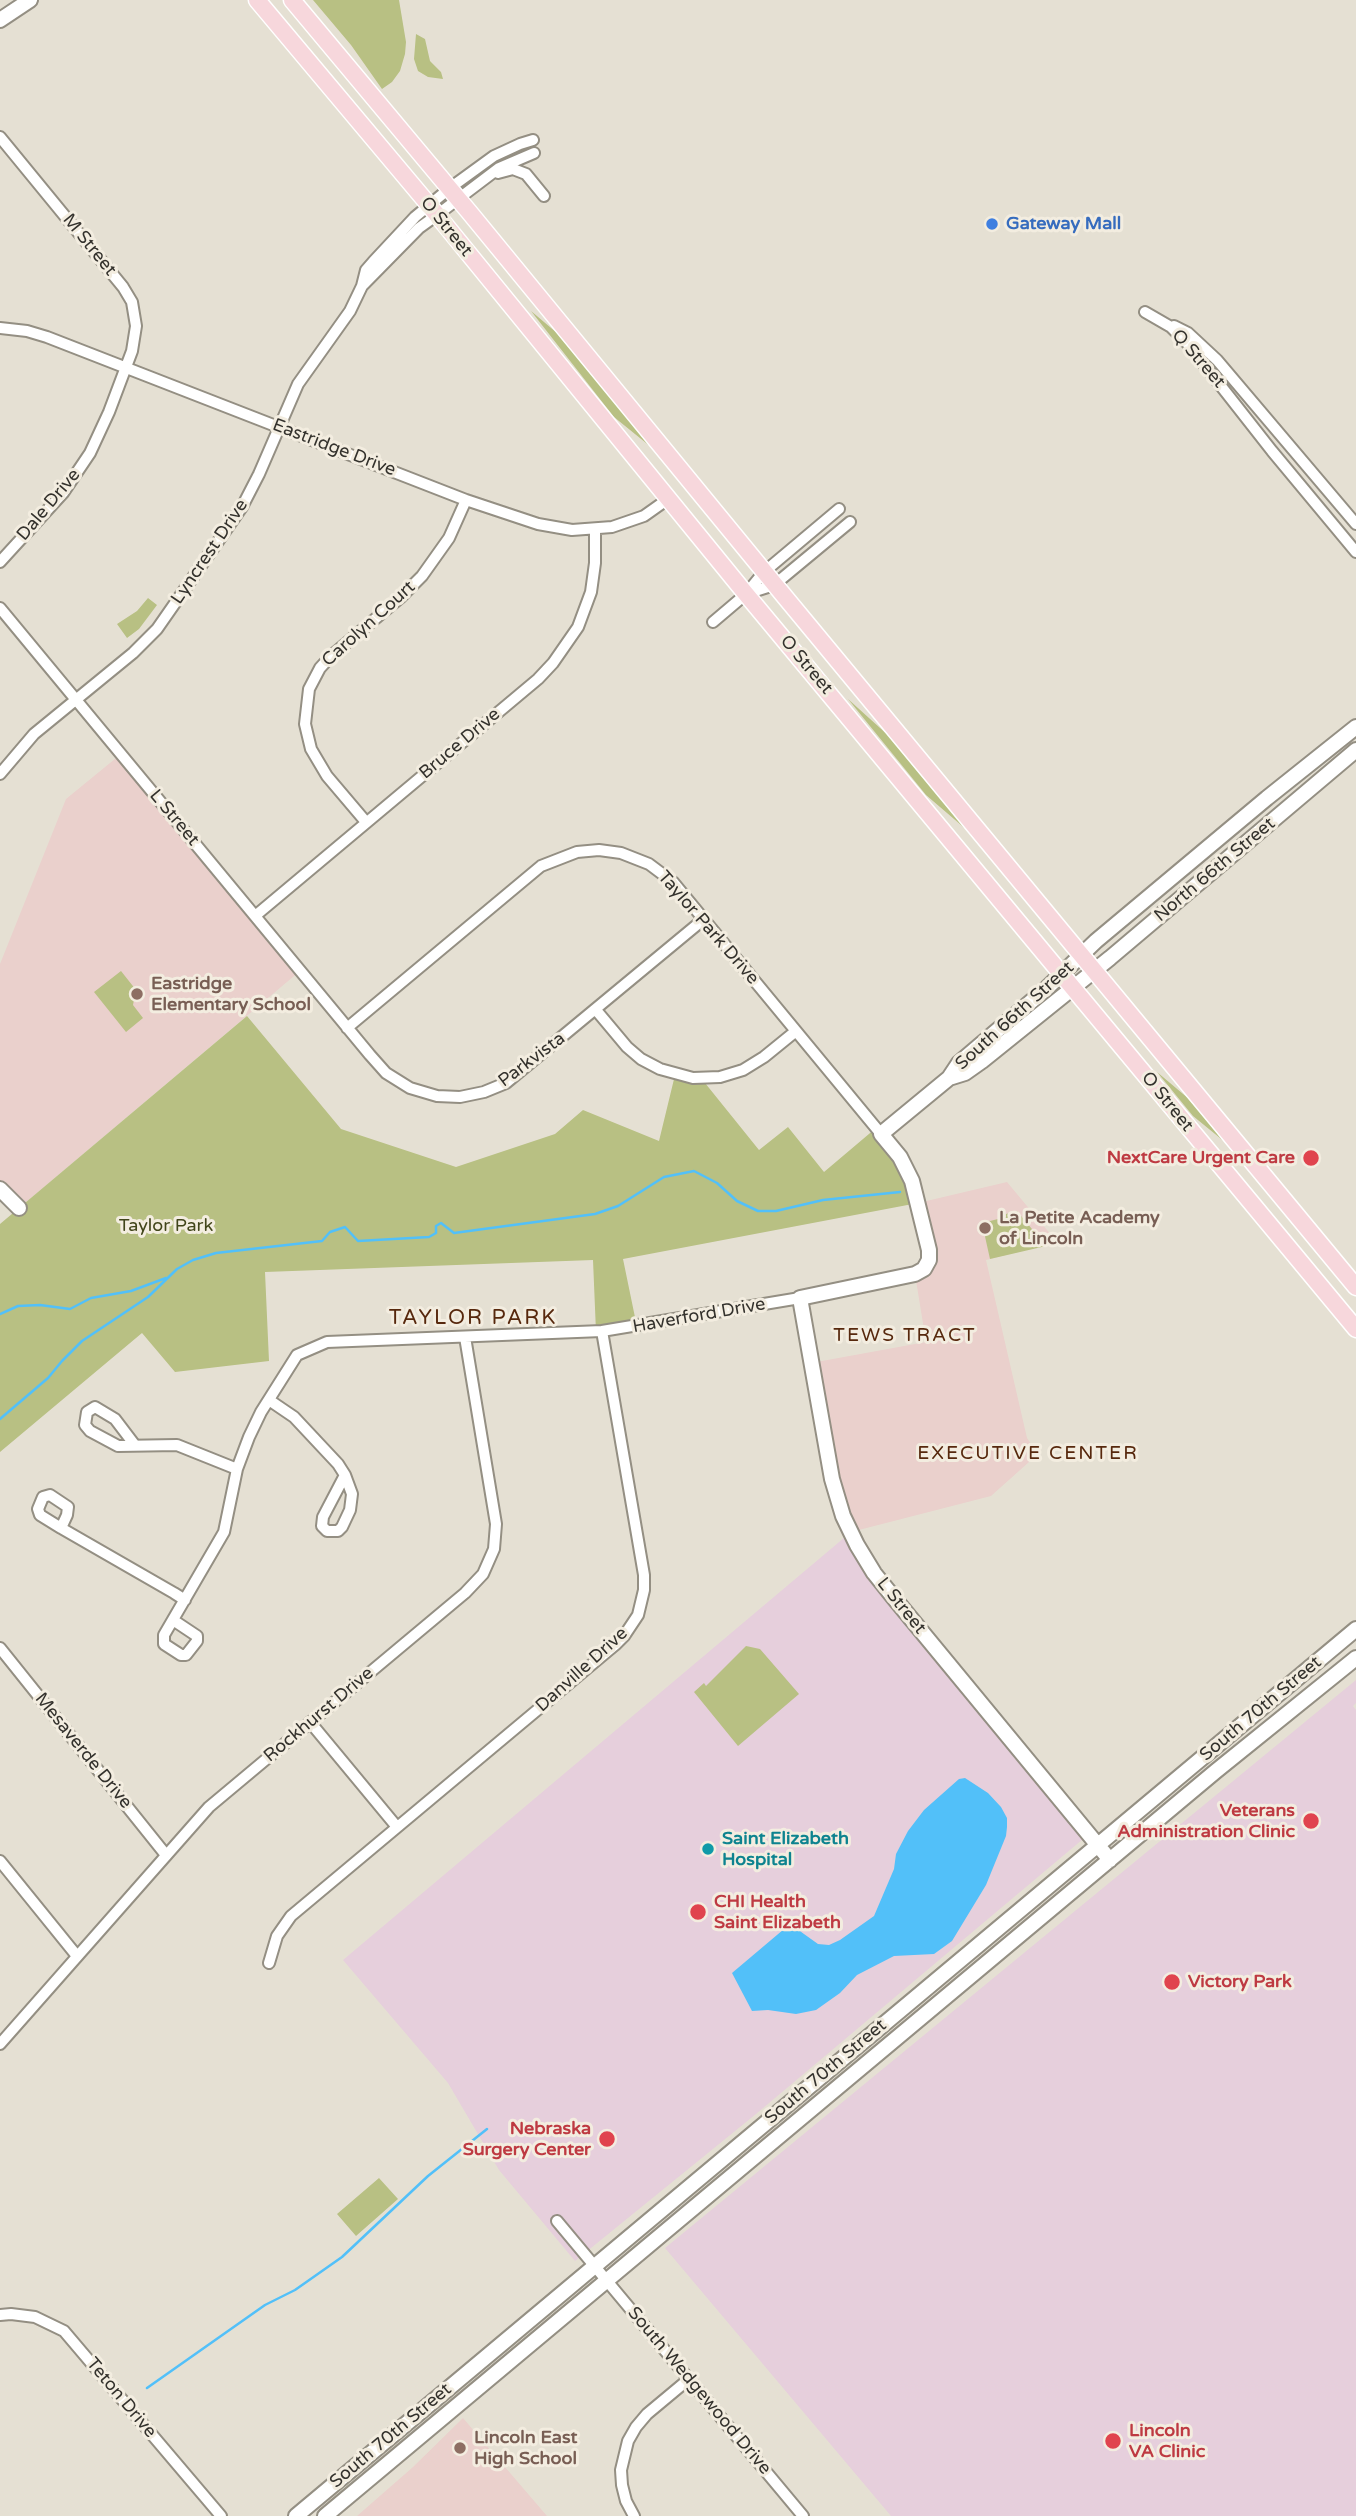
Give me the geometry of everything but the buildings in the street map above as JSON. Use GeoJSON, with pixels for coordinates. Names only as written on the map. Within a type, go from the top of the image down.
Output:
{"type":"FeatureCollection","features":[{"type":"Feature","properties":{"kind":"main road"},"geometry":{"type":"LineString","coordinates":[[0,20],[30,0]]}},
{"type":"Feature","properties":{"kind":"main road","name":"O Street"},"geometry":{"type":"LineString","coordinates":[[257,0],[1356,1329]]}},
{"type":"Feature","properties":{"kind":"main road","name":"O Street"},"geometry":{"type":"LineString","coordinates":[[292,0],[1356,1287]]}},
{"type":"Feature","properties":{"kind":"main road","name":"North 66th Street"},"geometry":{"type":"LineString","coordinates":[[1081,956],[1267,798],[1356,727]]}},
{"type":"Feature","properties":{"kind":"main road"},"geometry":{"type":"LineString","coordinates":[[1272,821],[1278,802],[1312,771],[1330,748]]}},
{"type":"Feature","properties":{"kind":"main road","name":"North 66th Street"},"geometry":{"type":"LineString","coordinates":[[1072,988],[1356,750]]}},
{"type":"Feature","properties":{"kind":"main road","name":"South 66th Street"},"geometry":{"type":"LineString","coordinates":[[881,1133],[949,1078],[959,1063],[977,1046],[1081,956]]}},
{"type":"Feature","properties":{"kind":"main road","name":"South 66th Street"},"geometry":{"type":"LineString","coordinates":[[949,1078],[965,1073],[982,1062],[1072,988]]}},
{"type":"Feature","properties":{"kind":"main road","name":"Taylor Park Drive"},"geometry":{"type":"LineString","coordinates":[[881,1133],[910,1175],[929,1250],[927,1265]]}},
{"type":"Feature","properties":{"kind":"main road"},"geometry":{"type":"LineString","coordinates":[[0,1189],[19,1208]]}},
{"type":"Feature","properties":{"kind":"main road","name":"Haverford Drive"},"geometry":{"type":"LineString","coordinates":[[800,1298],[915,1274],[927,1265]]}},
{"type":"Feature","properties":{"kind":"main road","name":"L Street"},"geometry":{"type":"LineString","coordinates":[[800,1298],[832,1479],[843,1516],[857,1545],[889,1592],[1110,1860]]}},
{"type":"Feature","properties":{"kind":"main road","name":"South 70th Street"},"geometry":{"type":"LineString","coordinates":[[296,2516],[1356,1629]]}},
{"type":"Feature","properties":{"kind":"main road","name":"South 70th Street"},"geometry":{"type":"LineString","coordinates":[[325,2516],[1356,1658]]}},
{"type":"Feature","properties":{"kind":"street","name":"M Street"},"geometry":{"type":"LineString","coordinates":[[0,137],[128,293],[135,313],[136,335],[126,368]]}},
{"type":"Feature","properties":{"kind":"street","name":"Lyncrest Drive"},"geometry":{"type":"LineString","coordinates":[[0,774],[26,741],[139,648],[157,629],[232,523],[259,474],[302,376],[341,325],[362,286],[366,271],[373,262],[494,156],[533,140]]}},
{"type":"Feature","properties":{"kind":"street","name":"Lyncrest Drive"},"geometry":{"type":"LineString","coordinates":[[454,193],[492,175],[508,162],[534,153]]}},
{"type":"Feature","properties":{"kind":"street"},"geometry":{"type":"LineString","coordinates":[[492,175],[507,170],[519,170],[534,180],[544,196]]}},
{"type":"Feature","properties":{"kind":"street","name":"Q Street"},"geometry":{"type":"LineString","coordinates":[[1356,524],[1209,351],[1188,333],[1145,312],[1171,327],[1188,344],[1356,552]]}},
{"type":"Feature","properties":{"kind":"street","name":"Eastridge Drive"},"geometry":{"type":"LineString","coordinates":[[0,328],[36,334],[466,500],[538,524],[561,529],[595,530],[631,522],[668,499]]}},
{"type":"Feature","properties":{"kind":"street","name":"Dale Drive"},"geometry":{"type":"LineString","coordinates":[[0,562],[75,477],[103,428],[126,368]]}},
{"type":"Feature","properties":{"kind":"street","name":"Carolyn Court"},"geometry":{"type":"LineString","coordinates":[[366,822],[327,776],[311,749],[304,724],[309,689],[325,662],[422,576],[449,538],[466,500]]}},
{"type":"Feature","properties":{"kind":"street"},"geometry":{"type":"LineString","coordinates":[[713,622],[746,594],[764,572],[839,509]]}},
{"type":"Feature","properties":{"kind":"street"},"geometry":{"type":"LineString","coordinates":[[746,594],[774,585],[850,522]]}},
{"type":"Feature","properties":{"kind":"street","name":"Bruce Drive"},"geometry":{"type":"LineString","coordinates":[[255,916],[538,679],[560,655],[578,627],[591,592],[595,564],[595,530]]}},
{"type":"Feature","properties":{"kind":"street","name":"L Street"},"geometry":{"type":"LineString","coordinates":[[0,608],[347,1028]]}},
{"type":"Feature","properties":{"kind":"street","name":"Taylor Park Drive"},"geometry":{"type":"LineString","coordinates":[[347,1028],[535,871],[569,854],[606,850],[642,860],[667,877],[881,1133]]}},
{"type":"Feature","properties":{"kind":"street","name":"Parkvista"},"geometry":{"type":"LineString","coordinates":[[347,1028],[380,1067],[403,1084],[427,1094],[460,1097],[484,1092],[506,1083],[704,919]]}},
{"type":"Feature","properties":{"kind":"street"},"geometry":{"type":"LineString","coordinates":[[596,1010],[641,1059],[660,1069],[693,1078],[720,1077],[743,1070],[796,1031]]}},
{"type":"Feature","properties":{"kind":"street","name":"Haverford Drive"},"geometry":{"type":"LineString","coordinates":[[268,1400],[297,1355],[327,1342],[602,1331],[800,1298]]}},
{"type":"Feature","properties":{"kind":"street","name":"Danville Drive"},"geometry":{"type":"LineString","coordinates":[[269,1963],[283,1925],[302,1906],[615,1645],[638,1615],[644,1590],[644,1575],[602,1331]]}},
{"type":"Feature","properties":{"kind":"street","name":"Rockhurst Drive"},"geometry":{"type":"LineString","coordinates":[[0,2044],[209,1807],[475,1584],[489,1562],[496,1537],[496,1524],[465,1337]]}},
{"type":"Feature","properties":{"kind":"street"},"geometry":{"type":"LineString","coordinates":[[173,1620],[223,1532],[237,1469],[254,1425],[268,1400],[299,1422],[345,1475],[352,1494],[351,1510],[338,1531],[327,1531],[322,1526],[323,1517],[345,1475]]}},
{"type":"Feature","properties":{"kind":"street"},"geometry":{"type":"LineString","coordinates":[[134,1444],[115,1419],[94,1407],[87,1412],[85,1425],[90,1431],[123,1447],[134,1444],[153,1447],[177,1445],[237,1469]]}},
{"type":"Feature","properties":{"kind":"street"},"geometry":{"type":"LineString","coordinates":[[61,1528],[185,1600]]}},
{"type":"Feature","properties":{"kind":"street","name":"Mesaverde Drive"},"geometry":{"type":"LineString","coordinates":[[0,1648],[166,1854]]}},
{"type":"Feature","properties":{"kind":"street"},"geometry":{"type":"LineString","coordinates":[[310,1722],[397,1827]]}},
{"type":"Feature","properties":{"kind":"street"},"geometry":{"type":"LineString","coordinates":[[0,1861],[77,1956]]}},
{"type":"Feature","properties":{"kind":"street","name":"South Wedgewood Drive"},"geometry":{"type":"LineString","coordinates":[[557,2221],[803,2516]]}},
{"type":"Feature","properties":{"kind":"street","name":"Teton Drive"},"geometry":{"type":"LineString","coordinates":[[0,2315],[23,2314],[35,2317],[64,2332],[221,2516]]}},
{"type":"Feature","properties":{"kind":"street"},"geometry":{"type":"LineString","coordinates":[[634,2516],[622,2485],[621,2470],[628,2441],[647,2414],[689,2379]]}},
{"type":"Feature","properties":{"kind":"shaded area","name":"Eastridge Elementary School"},"geometry":{"type":"Polygon","coordinates":[[[121,754],[300,971],[19,1208],[0,1189],[0,964],[66,799],[121,754]]]}},
{"type":"Feature","properties":{"kind":"shaded area"},"geometry":{"type":"Polygon","coordinates":[[[1007,1182],[1057,1242],[986,1260],[1027,1438],[1038,1454],[991,1496],[851,1532],[811,1363],[926,1342],[915,1274],[924,1269],[918,1203],[1007,1182]]]}},
{"type":"Feature","properties":{"kind":"shaded area","name":"CHI Health Saint Elizabeth"},"geometry":{"type":"Polygon","coordinates":[[[851,1532],[1089,1834],[756,2114],[575,2261],[499,2170],[448,2083],[343,1960],[851,1532]]]}},
{"type":"Feature","properties":{"kind":"shaded area","name":"Victory Park"},"geometry":{"type":"Polygon","coordinates":[[[1356,1680],[1356,1703],[1353,1706],[1356,1710],[1356,2516],[891,2516],[665,2248],[1356,1680]]]}},
{"type":"Feature","properties":{"kind":"shaded area","name":"Lincoln East High School"},"geometry":{"type":"Polygon","coordinates":[[[463,2418],[547,2516],[357,2516],[413,2467],[463,2418]]]}},
{"type":"Feature","properties":{"kind":"green space"},"geometry":{"type":"Polygon","coordinates":[[[313,0],[399,0],[406,42],[405,54],[400,71],[392,82],[382,89],[351,45],[313,0]]]}},
{"type":"Feature","properties":{"kind":"green space"},"geometry":{"type":"Polygon","coordinates":[[[416,34],[425,39],[430,61],[441,72],[443,79],[428,77],[418,71],[414,59],[416,34]]]}},
{"type":"Feature","properties":{"kind":"green space"},"geometry":{"type":"Polygon","coordinates":[[[531,311],[557,333],[651,447],[614,417],[531,311]]]}},
{"type":"Feature","properties":{"kind":"green space"},"geometry":{"type":"Polygon","coordinates":[[[148,598],[157,605],[139,629],[127,638],[117,624],[137,611],[148,598]]]}},
{"type":"Feature","properties":{"kind":"green space"},"geometry":{"type":"Polygon","coordinates":[[[848,699],[890,737],[968,831],[926,795],[848,699]]]}},
{"type":"Feature","properties":{"kind":"green space"},"geometry":{"type":"Polygon","coordinates":[[[121,971],[136,990],[133,1005],[143,1018],[126,1032],[94,992],[121,971]]]}},
{"type":"Feature","properties":{"kind":"green space","name":"Taylor Park"},"geometry":{"type":"Polygon","coordinates":[[[247,1016],[341,1129],[456,1167],[555,1134],[583,1110],[659,1141],[675,1075],[701,1078],[759,1150],[788,1127],[824,1172],[876,1128],[918,1203],[623,1259],[637,1327],[596,1332],[593,1260],[265,1272],[269,1361],[175,1372],[142,1333],[0,1452],[0,1224],[247,1016]]]}},
{"type":"Feature","properties":{"kind":"green space"},"geometry":{"type":"Polygon","coordinates":[[[1157,1072],[1189,1099],[1231,1147],[1193,1116],[1157,1072]]]}},
{"type":"Feature","properties":{"kind":"green space"},"geometry":{"type":"Polygon","coordinates":[[[1017,1211],[1046,1246],[990,1259],[982,1223],[1006,1217],[1006,1214],[1017,1211]]]}},
{"type":"Feature","properties":{"kind":"green space"},"geometry":{"type":"Polygon","coordinates":[[[746,1646],[760,1649],[799,1694],[738,1746],[694,1692],[704,1683],[706,1686],[746,1646]]]}},
{"type":"Feature","properties":{"kind":"green space"},"geometry":{"type":"Polygon","coordinates":[[[379,2178],[398,2199],[356,2236],[337,2214],[379,2178]]]}},
{"type":"Feature","properties":{"kind":"water"},"geometry":{"type":"Polygon","coordinates":[[[965,1778],[988,1793],[1001,1807],[1007,1818],[1007,1827],[1006,1836],[986,1885],[952,1941],[934,1954],[894,1956],[857,1975],[840,1993],[816,2010],[796,2014],[752,2011],[732,1973],[790,1924],[818,1944],[829,1945],[874,1916],[894,1869],[896,1854],[908,1831],[924,1810],[959,1779],[965,1778]]]}},
{"type":"Feature","properties":{"kind":"waterway"},"geometry":{"type":"LineString","coordinates":[[0,1419],[48,1378],[82,1341],[148,1297],[177,1269],[193,1260],[216,1253],[322,1241],[330,1232],[345,1227],[358,1241],[429,1237],[436,1233],[436,1226],[441,1223],[454,1233],[595,1214],[618,1206],[664,1177],[694,1171],[717,1183],[737,1201],[758,1211],[776,1211],[823,1200],[900,1192]]}},
{"type":"Feature","properties":{"kind":"waterway"},"geometry":{"type":"LineString","coordinates":[[0,1314],[18,1306],[40,1305],[70,1309],[91,1298],[131,1291],[166,1278]]}},
{"type":"Feature","properties":{"kind":"waterway"},"geometry":{"type":"LineString","coordinates":[[147,2388],[265,2305],[295,2290],[342,2257],[428,2176],[487,2129]]}},
{"type":"Feature","properties":{"kind":"place","name":"Gateway Mall"},"geometry":{"type":"Point","coordinates":[992,224]}},
{"type":"Feature","properties":{"kind":"place","name":"Eastridge Elementary School"},"geometry":{"type":"Point","coordinates":[137,994]}},
{"type":"Feature","properties":{"kind":"place","name":"NextCare Urgent Care"},"geometry":{"type":"Point","coordinates":[1311,1158]}},
{"type":"Feature","properties":{"kind":"place","name":"La Petite Academy of Lincoln"},"geometry":{"type":"Point","coordinates":[985,1228]}},
{"type":"Feature","properties":{"kind":"place","name":"Veterans Administration Clinic"},"geometry":{"type":"Point","coordinates":[1311,1821]}},
{"type":"Feature","properties":{"kind":"place","name":"Saint Elizabeth Hospital"},"geometry":{"type":"Point","coordinates":[708,1849]}},
{"type":"Feature","properties":{"kind":"place","name":"CHI Health Saint Elizabeth"},"geometry":{"type":"Point","coordinates":[698,1912]}},
{"type":"Feature","properties":{"kind":"place","name":"Victory Park"},"geometry":{"type":"Point","coordinates":[1172,1982]}},
{"type":"Feature","properties":{"kind":"place","name":"Nebraska Surgery Center"},"geometry":{"type":"Point","coordinates":[607,2139]}},
{"type":"Feature","properties":{"kind":"place","name":"Lincoln VA Clinic"},"geometry":{"type":"Point","coordinates":[1113,2441]}},
{"type":"Feature","properties":{"kind":"place","name":"Lincoln East High School"},"geometry":{"type":"Point","coordinates":[460,2448]}},
{"type":"Feature","properties":{"kind":"district","name":"TAYLOR PARK"},"geometry":{"type":"Point","coordinates":[473,1318]}},
{"type":"Feature","properties":{"kind":"district","name":"TEWS TRACT"},"geometry":{"type":"Point","coordinates":[905,1336]}},
{"type":"Feature","properties":{"kind":"district","name":"EXECUTIVE CENTER"},"geometry":{"type":"Point","coordinates":[1028,1454]}}]}
